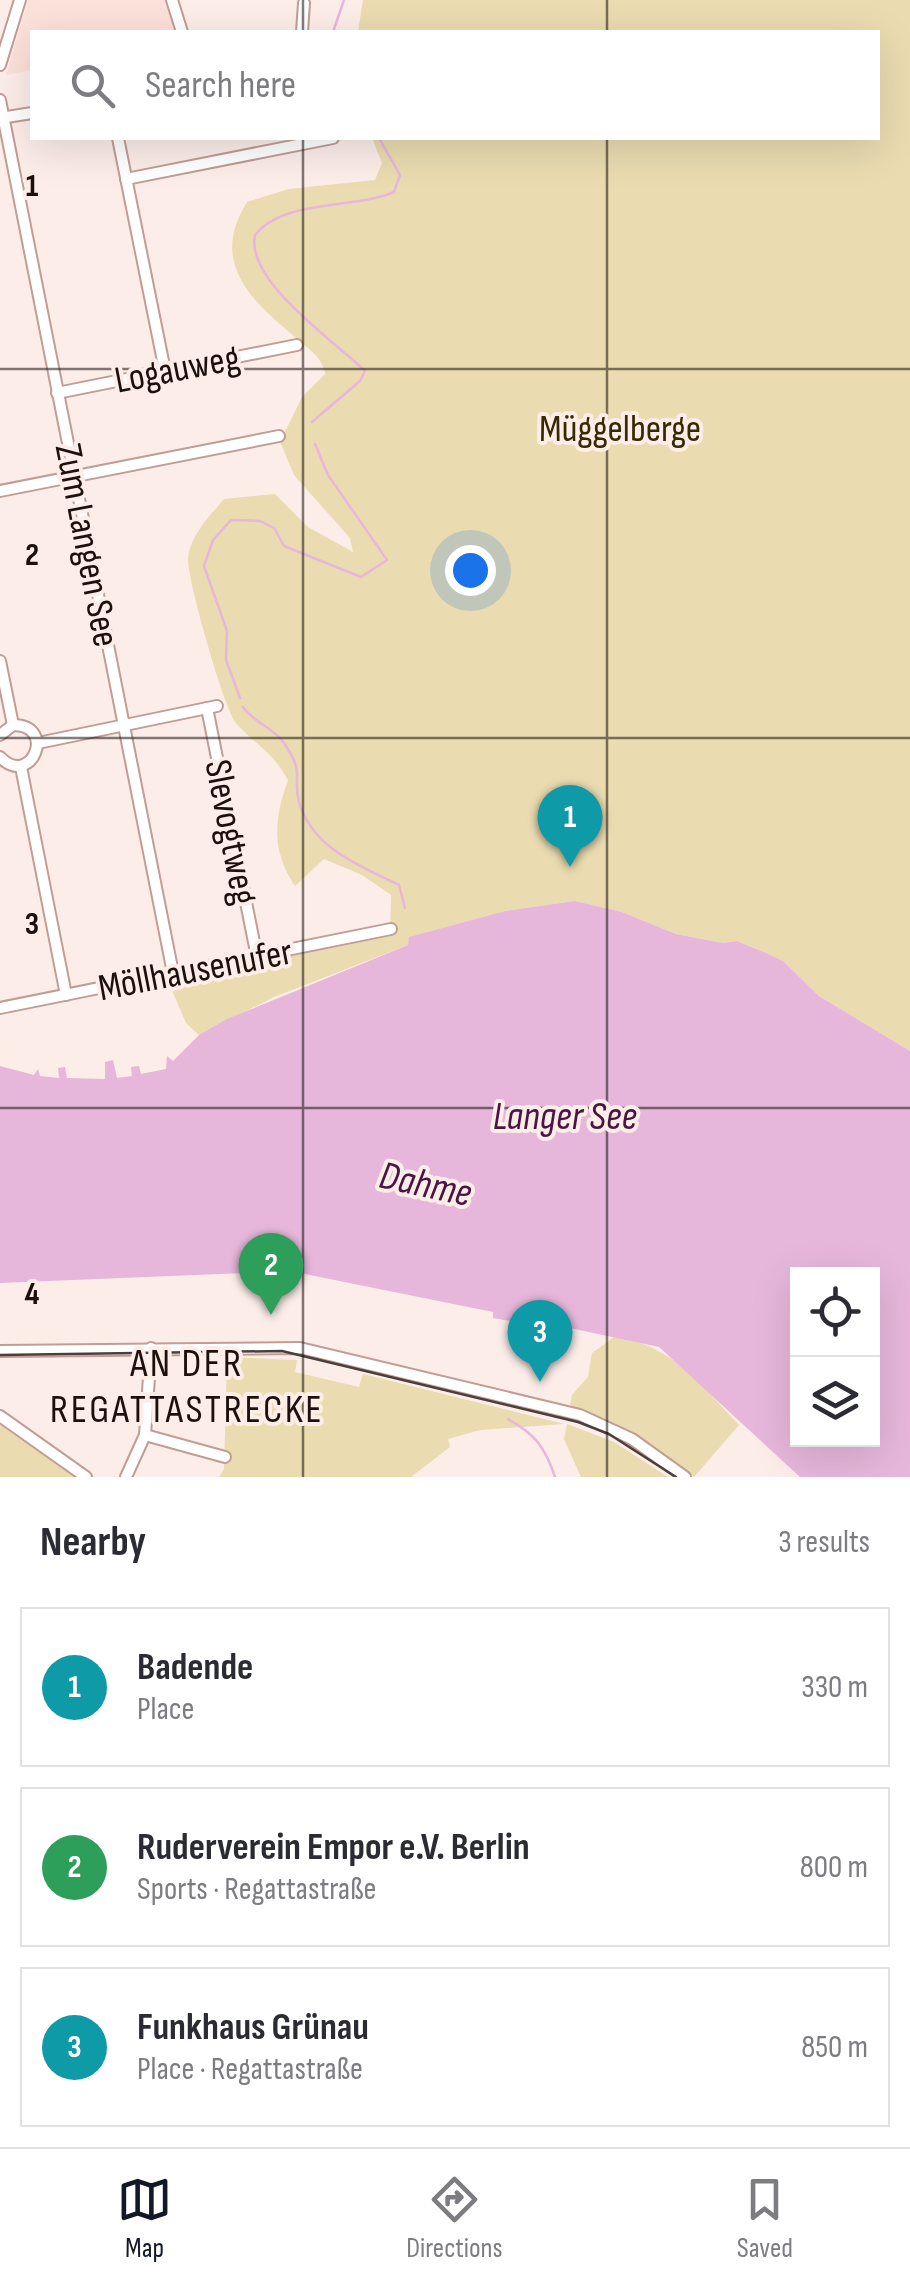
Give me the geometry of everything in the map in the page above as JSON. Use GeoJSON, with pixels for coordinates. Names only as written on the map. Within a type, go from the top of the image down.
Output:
{"type":"FeatureCollection","features":[{"type":"Feature","properties":{"kind":"street"},"geometry":{"type":"LineString","coordinates":[[0,65],[20,0]]}},
{"type":"Feature","properties":{"kind":"street"},"geometry":{"type":"LineString","coordinates":[[172,0],[181,30]]}},
{"type":"Feature","properties":{"kind":"street"},"geometry":{"type":"LineString","coordinates":[[302,30],[304,3]]}},
{"type":"Feature","properties":{"kind":"street"},"geometry":{"type":"LineString","coordinates":[[0,10],[15,14]]}},
{"type":"Feature","properties":{"kind":"street","name":"Zum Langen See"},"geometry":{"type":"LineString","coordinates":[[0,100],[174,973]]}},
{"type":"Feature","properties":{"kind":"street"},"geometry":{"type":"LineString","coordinates":[[1,117],[30,113]]}},
{"type":"Feature","properties":{"kind":"street"},"geometry":{"type":"LineString","coordinates":[[118,140],[165,371]]}},
{"type":"Feature","properties":{"kind":"street"},"geometry":{"type":"LineString","coordinates":[[126,180],[315,140]]}},
{"type":"Feature","properties":{"kind":"street","name":"Logauweg"},"geometry":{"type":"LineString","coordinates":[[57,392],[297,344]]}},
{"type":"Feature","properties":{"kind":"street"},"geometry":{"type":"LineString","coordinates":[[0,491],[278,436]]}},
{"type":"Feature","properties":{"kind":"street"},"geometry":{"type":"LineString","coordinates":[[0,661],[13,726]]}},
{"type":"Feature","properties":{"kind":"street","name":"Slevogtweg"},"geometry":{"type":"LineString","coordinates":[[123,725],[212,707],[257,956]]}},
{"type":"Feature","properties":{"kind":"street"},"geometry":{"type":"LineString","coordinates":[[38,742],[123,725]]}},
{"type":"Feature","properties":{"kind":"street"},"geometry":{"type":"LineString","coordinates":[[0,735],[13,726],[32,730],[38,742],[36,755],[21,767]]}},
{"type":"Feature","properties":{"kind":"street"},"geometry":{"type":"LineString","coordinates":[[0,757],[21,767]]}},
{"type":"Feature","properties":{"kind":"street"},"geometry":{"type":"LineString","coordinates":[[21,767],[66,995]]}},
{"type":"Feature","properties":{"kind":"street","name":"Möllhausenufer"},"geometry":{"type":"LineString","coordinates":[[0,1008],[391,929]]}},
{"type":"Feature","properties":{"kind":"street"},"geometry":{"type":"LineString","coordinates":[[126,1477],[145,1435],[151,1348]]}},
{"type":"Feature","properties":{"kind":"street"},"geometry":{"type":"LineString","coordinates":[[0,1351],[300,1348],[569,1412],[632,1438],[684,1477]]}},
{"type":"Feature","properties":{"kind":"street"},"geometry":{"type":"LineString","coordinates":[[0,1416],[86,1477]]}},
{"type":"Feature","properties":{"kind":"street"},"geometry":{"type":"LineString","coordinates":[[145,1435],[225,1457]]}},
{"type":"Feature","properties":{"kind":"shaded area"},"geometry":{"type":"Polygon","coordinates":[[[28,0],[165,0],[175,30],[30,30],[30,70],[6,75],[28,0]]]}},
{"type":"Feature","properties":{"kind":"green space","name":"Müggelberge"},"geometry":{"type":"Polygon","coordinates":[[[363,0],[910,0],[910,1051],[819,996],[783,961],[766,953],[737,941],[723,943],[676,934],[622,912],[575,901],[505,911],[410,937],[408,945],[274,997],[199,1035],[186,1023],[168,981],[390,936],[391,895],[362,875],[324,859],[295,886],[287,873],[277,834],[288,780],[230,713],[189,571],[192,542],[224,499],[275,494],[308,527],[353,552],[350,538],[294,475],[280,442],[302,397],[325,374],[315,354],[264,310],[240,279],[232,244],[247,202],[289,189],[375,180],[382,163],[373,140],[880,140],[880,30],[358,30],[363,0]]]}},
{"type":"Feature","properties":{"kind":"green space"},"geometry":{"type":"Polygon","coordinates":[[[614,1337],[634,1341],[669,1357],[739,1425],[694,1477],[632,1433],[570,1405],[572,1395],[588,1377],[592,1353],[614,1337]]]}},
{"type":"Feature","properties":{"kind":"green space"},"geometry":{"type":"Polygon","coordinates":[[[227,1357],[297,1360],[295,1372],[359,1387],[363,1374],[564,1424],[480,1430],[448,1439],[450,1447],[411,1477],[219,1477],[224,1469],[227,1357]]]}},
{"type":"Feature","properties":{"kind":"green space"},"geometry":{"type":"Polygon","coordinates":[[[0,1417],[90,1477],[0,1477],[0,1417]]]}},
{"type":"Feature","properties":{"kind":"green space"},"geometry":{"type":"Polygon","coordinates":[[[567,1424],[614,1442],[668,1477],[581,1477],[564,1439],[567,1424]]]}},
{"type":"Feature","properties":{"kind":"water","name":"Langer See"},"geometry":{"type":"Polygon","coordinates":[[[575,901],[622,912],[676,934],[723,943],[737,941],[783,961],[819,996],[910,1051],[910,1477],[800,1477],[659,1347],[518,1317],[516,1322],[493,1318],[493,1312],[290,1271],[0,1283],[0,1066],[34,1075],[38,1069],[40,1076],[59,1078],[58,1068],[65,1067],[67,1078],[105,1079],[105,1062],[113,1060],[117,1078],[132,1076],[131,1067],[139,1066],[141,1074],[166,1069],[167,1056],[173,1061],[199,1035],[227,1019],[408,945],[409,937],[505,911],[575,901]]]}},
{"type":"Feature","properties":{"kind":"waterway"},"geometry":{"type":"LineString","coordinates":[[334,30],[344,0]]}},
{"type":"Feature","properties":{"kind":"waterway"},"geometry":{"type":"LineString","coordinates":[[312,422],[360,381],[365,371],[278,291],[256,253],[255,235],[284,215],[394,192],[400,175],[380,140]]}},
{"type":"Feature","properties":{"kind":"waterway"},"geometry":{"type":"LineString","coordinates":[[240,698],[226,660],[227,631],[204,566],[213,540],[231,520],[260,521],[274,528],[284,546],[361,577],[387,560],[328,475],[315,444]]}},
{"type":"Feature","properties":{"kind":"waterway"},"geometry":{"type":"LineString","coordinates":[[243,707],[280,738],[291,754],[297,769],[299,802],[315,832],[339,854],[399,885],[405,908]]}},
{"type":"Feature","properties":{"kind":"waterway"},"geometry":{"type":"LineString","coordinates":[[508,1419],[538,1442],[555,1477]]}},
{"type":"Feature","properties":{"kind":"tram line"},"geometry":{"type":"LineString","coordinates":[[0,1355],[282,1351],[578,1422],[609,1434],[676,1477]]}},
{"type":"Feature","properties":{"kind":"place","name":"Badende"},"geometry":{"type":"Point","coordinates":[570,867]}},
{"type":"Feature","properties":{"kind":"place","name":"Ruderverein Empor e.V. Berlin"},"geometry":{"type":"Point","coordinates":[271,1315]}},
{"type":"Feature","properties":{"kind":"place","name":"Funkhaus Grünau"},"geometry":{"type":"Point","coordinates":[540,1382]}},
{"type":"Feature","properties":{"kind":"district","name":"AN DER REGATTASTRECKE"},"geometry":{"type":"Point","coordinates":[187,1385]}},
{"type":"Feature","properties":{"kind":"water label","name":"Dahme"},"geometry":{"type":"Point","coordinates":[426,1183]}}]}
